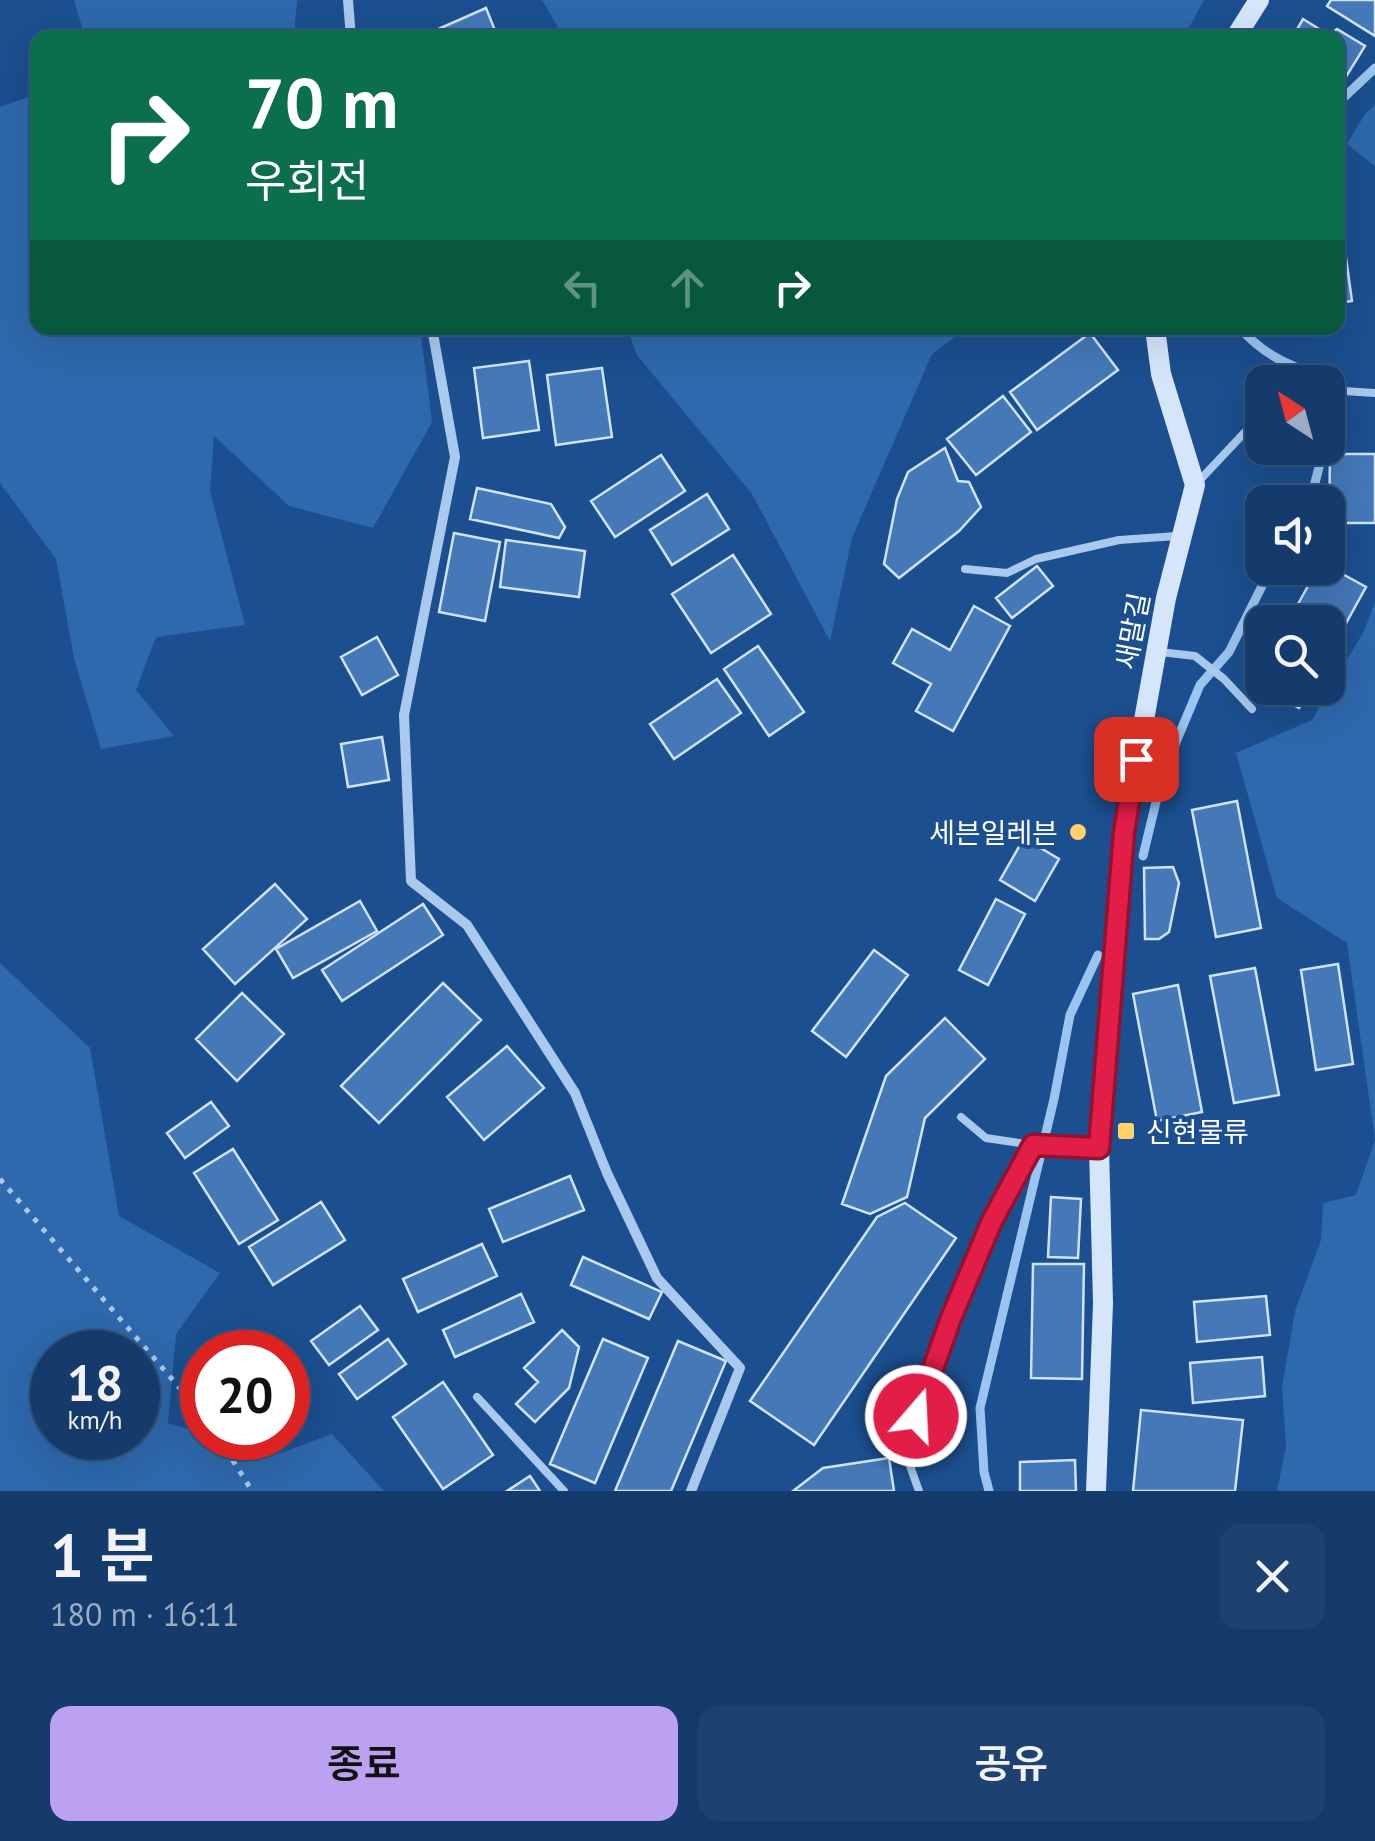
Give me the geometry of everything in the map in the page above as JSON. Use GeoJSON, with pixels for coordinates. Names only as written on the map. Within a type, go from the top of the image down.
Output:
{"type":"FeatureCollection","features":[{"type":"Feature","properties":{"kind":"street"},"geometry":{"type":"LineString","coordinates":[[348,0],[350,30]]}},
{"type":"Feature","properties":{"kind":"street"},"geometry":{"type":"LineString","coordinates":[[1240,30],[1259,0]]}},
{"type":"Feature","properties":{"kind":"street"},"geometry":{"type":"LineString","coordinates":[[433,335],[455,457],[404,715],[411,881],[467,925],[575,1092],[607,1173],[657,1278],[740,1368],[692,1491]]}},
{"type":"Feature","properties":{"kind":"street"},"geometry":{"type":"LineString","coordinates":[[1156,335],[1161,374],[1195,486]]}},
{"type":"Feature","properties":{"kind":"street","name":"새말길"},"geometry":{"type":"LineString","coordinates":[[1096,1491],[1103,1303],[1099,1148],[1124,832],[1156,651],[1195,486]]}},
{"type":"Feature","properties":{"kind":"lane"},"geometry":{"type":"LineString","coordinates":[[1345,391],[1375,393]]}},
{"type":"Feature","properties":{"kind":"lane"},"geometry":{"type":"LineString","coordinates":[[1195,486],[1245,432]]}},
{"type":"Feature","properties":{"kind":"lane"},"geometry":{"type":"LineString","coordinates":[[965,569],[1007,574],[1036,560],[1119,540],[1182,536]]}},
{"type":"Feature","properties":{"kind":"lane"},"geometry":{"type":"LineString","coordinates":[[1156,651],[1198,658],[1252,710]]}},
{"type":"Feature","properties":{"kind":"lane"},"geometry":{"type":"LineString","coordinates":[[961,1117],[986,1138],[1099,1148]]}},
{"type":"Feature","properties":{"kind":"lane"},"geometry":{"type":"LineString","coordinates":[[919,1491],[904,1449],[951,1318],[992,1221],[1034,1145]]}},
{"type":"Feature","properties":{"kind":"lane"},"geometry":{"type":"LineString","coordinates":[[477,1397],[564,1491]]}},
{"type":"Feature","properties":{"kind":"path"},"geometry":{"type":"LineString","coordinates":[[0,1178],[180,1388]]}},
{"type":"Feature","properties":{"kind":"path"},"geometry":{"type":"LineString","coordinates":[[233,1460],[252,1491]]}},
{"type":"Feature","properties":{"kind":"shaded area"},"geometry":{"type":"Polygon","coordinates":[[[74,0],[297,0],[295,30],[80,30],[74,0]]]}},
{"type":"Feature","properties":{"kind":"shaded area"},"geometry":{"type":"Polygon","coordinates":[[[542,0],[1204,0],[1188,30],[559,30],[542,0]]]}},
{"type":"Feature","properties":{"kind":"shaded area"},"geometry":{"type":"Polygon","coordinates":[[[30,96],[30,335],[421,335],[432,422],[373,528],[289,506],[214,436],[210,491],[245,625],[156,637],[136,690],[174,736],[101,749],[74,658],[56,559],[0,483],[0,107],[30,96]]]}},
{"type":"Feature","properties":{"kind":"shaded area"},"geometry":{"type":"Polygon","coordinates":[[[1375,105],[1375,166],[1347,144],[1375,105]]]}},
{"type":"Feature","properties":{"kind":"shaded area"},"geometry":{"type":"Polygon","coordinates":[[[630,335],[958,335],[932,354],[852,538],[830,641],[752,494],[637,355],[630,335]]]}},
{"type":"Feature","properties":{"kind":"shaded area"},"geometry":{"type":"Polygon","coordinates":[[[1375,602],[1375,1140],[1347,943],[1277,898],[1236,753],[1312,720],[1321,705],[1345,705],[1345,664],[1375,602]]]}},
{"type":"Feature","properties":{"kind":"shaded area"},"geometry":{"type":"Polygon","coordinates":[[[0,963],[90,1048],[119,1216],[220,1273],[176,1334],[168,1423],[180,1427],[180,1460],[310,1460],[310,1442],[332,1434],[384,1491],[0,1491],[0,963]]]}},
{"type":"Feature","properties":{"kind":"shaded area"},"geometry":{"type":"Polygon","coordinates":[[[1375,1140],[1375,1491],[1277,1491],[1286,1447],[1282,1387],[1295,1311],[1321,1240],[1323,1203],[1356,1195],[1375,1140]]]}},
{"type":"Feature","properties":{"kind":"building"},"geometry":{"type":"Polygon","coordinates":[[[1331,0],[1375,0],[1375,36],[1327,6],[1331,0]]]}},
{"type":"Feature","properties":{"kind":"building"},"geometry":{"type":"Polygon","coordinates":[[[486,8],[495,30],[436,30],[486,8]]]}},
{"type":"Feature","properties":{"kind":"building"},"geometry":{"type":"Polygon","coordinates":[[[1303,19],[1321,30],[1297,30],[1303,19]]]}},
{"type":"Feature","properties":{"kind":"building"},"geometry":{"type":"Polygon","coordinates":[[[1345,34],[1365,46],[1345,78],[1345,34]]]}},
{"type":"Feature","properties":{"kind":"building"},"geometry":{"type":"Polygon","coordinates":[[[1345,251],[1352,301],[1345,302],[1345,251]]]}},
{"type":"Feature","properties":{"kind":"building"},"geometry":{"type":"Polygon","coordinates":[[[1087,335],[1092,335],[1118,370],[1037,430],[1010,392],[1087,335]]]}},
{"type":"Feature","properties":{"kind":"building"},"geometry":{"type":"Polygon","coordinates":[[[529,361],[539,430],[483,438],[474,368],[529,361]]]}},
{"type":"Feature","properties":{"kind":"building"},"geometry":{"type":"Polygon","coordinates":[[[602,368],[612,437],[556,445],[547,375],[602,368]]]}},
{"type":"Feature","properties":{"kind":"building"},"geometry":{"type":"Polygon","coordinates":[[[1003,396],[1031,432],[976,475],[947,439],[1003,396]]]}},
{"type":"Feature","properties":{"kind":"building"},"geometry":{"type":"Polygon","coordinates":[[[945,448],[958,481],[969,482],[981,507],[959,531],[899,578],[884,564],[897,499],[908,472],[945,448]]]}},
{"type":"Feature","properties":{"kind":"building"},"geometry":{"type":"Polygon","coordinates":[[[1345,454],[1375,454],[1375,523],[1345,523],[1345,485],[1330,485],[1330,465],[1345,465],[1345,454]]]}},
{"type":"Feature","properties":{"kind":"building"},"geometry":{"type":"Polygon","coordinates":[[[661,455],[685,491],[615,537],[591,501],[661,455]]]}},
{"type":"Feature","properties":{"kind":"building"},"geometry":{"type":"Polygon","coordinates":[[[477,488],[551,504],[565,527],[559,538],[470,519],[477,488]]]}},
{"type":"Feature","properties":{"kind":"building"},"geometry":{"type":"Polygon","coordinates":[[[707,494],[729,529],[672,565],[650,530],[707,494]]]}},
{"type":"Feature","properties":{"kind":"building"},"geometry":{"type":"Polygon","coordinates":[[[454,533],[500,542],[485,621],[439,612],[454,533]]]}},
{"type":"Feature","properties":{"kind":"building"},"geometry":{"type":"Polygon","coordinates":[[[506,540],[585,551],[579,597],[500,587],[506,540]]]}},
{"type":"Feature","properties":{"kind":"building"},"geometry":{"type":"Polygon","coordinates":[[[733,555],[771,614],[711,653],[672,594],[733,555]]]}},
{"type":"Feature","properties":{"kind":"building"},"geometry":{"type":"Polygon","coordinates":[[[1037,566],[1053,586],[1012,618],[996,598],[1037,566]]]}},
{"type":"Feature","properties":{"kind":"building"},"geometry":{"type":"Polygon","coordinates":[[[1345,575],[1366,587],[1345,625],[1345,605],[1297,605],[1309,585],[1345,585],[1345,575]]]}},
{"type":"Feature","properties":{"kind":"building"},"geometry":{"type":"Polygon","coordinates":[[[974,606],[1010,626],[953,731],[916,711],[931,684],[893,663],[912,629],[950,650],[974,606]]]}},
{"type":"Feature","properties":{"kind":"building"},"geometry":{"type":"Polygon","coordinates":[[[377,637],[398,675],[362,695],[341,657],[377,637]]]}},
{"type":"Feature","properties":{"kind":"building"},"geometry":{"type":"Polygon","coordinates":[[[758,646],[804,712],[769,736],[724,669],[758,646]]]}},
{"type":"Feature","properties":{"kind":"building"},"geometry":{"type":"Polygon","coordinates":[[[717,679],[741,713],[674,759],[650,724],[717,679]]]}},
{"type":"Feature","properties":{"kind":"building"},"geometry":{"type":"Polygon","coordinates":[[[382,737],[389,780],[348,787],[341,744],[382,737]]]}},
{"type":"Feature","properties":{"kind":"building"},"geometry":{"type":"Polygon","coordinates":[[[1237,801],[1261,928],[1216,937],[1192,810],[1237,801]]]}},
{"type":"Feature","properties":{"kind":"building"},"geometry":{"type":"Polygon","coordinates":[[[1024,838],[1059,859],[1035,901],[1000,880],[1024,838]]]}},
{"type":"Feature","properties":{"kind":"building"},"geometry":{"type":"Polygon","coordinates":[[[1173,867],[1179,883],[1169,932],[1159,939],[1145,939],[1144,868],[1173,867]]]}},
{"type":"Feature","properties":{"kind":"building"},"geometry":{"type":"Polygon","coordinates":[[[275,884],[307,919],[235,984],[203,949],[275,884]]]}},
{"type":"Feature","properties":{"kind":"building"},"geometry":{"type":"Polygon","coordinates":[[[996,899],[1025,914],[988,985],[959,970],[996,899]]]}},
{"type":"Feature","properties":{"kind":"building"},"geometry":{"type":"Polygon","coordinates":[[[360,901],[377,931],[293,978],[276,949],[360,901]]]}},
{"type":"Feature","properties":{"kind":"building"},"geometry":{"type":"Polygon","coordinates":[[[423,904],[443,935],[342,1001],[322,970],[423,904]]]}},
{"type":"Feature","properties":{"kind":"building"},"geometry":{"type":"Polygon","coordinates":[[[874,950],[908,975],[846,1057],[812,1031],[874,950]]]}},
{"type":"Feature","properties":{"kind":"building"},"geometry":{"type":"Polygon","coordinates":[[[1338,964],[1353,1064],[1316,1070],[1301,970],[1338,964]]]}},
{"type":"Feature","properties":{"kind":"building"},"geometry":{"type":"Polygon","coordinates":[[[1255,968],[1279,1095],[1234,1103],[1210,976],[1255,968]]]}},
{"type":"Feature","properties":{"kind":"building"},"geometry":{"type":"Polygon","coordinates":[[[443,983],[481,1020],[379,1123],[341,1086],[443,983]]]}},
{"type":"Feature","properties":{"kind":"building"},"geometry":{"type":"Polygon","coordinates":[[[1178,985],[1202,1112],[1157,1121],[1133,994],[1178,985]]]}},
{"type":"Feature","properties":{"kind":"building"},"geometry":{"type":"Polygon","coordinates":[[[242,993],[284,1034],[237,1081],[196,1039],[242,993]]]}},
{"type":"Feature","properties":{"kind":"building"},"geometry":{"type":"Polygon","coordinates":[[[945,1018],[985,1059],[925,1118],[907,1197],[870,1214],[842,1204],[886,1076],[945,1018]]]}},
{"type":"Feature","properties":{"kind":"building"},"geometry":{"type":"Polygon","coordinates":[[[507,1046],[544,1088],[484,1140],[447,1097],[507,1046]]]}},
{"type":"Feature","properties":{"kind":"building"},"geometry":{"type":"Polygon","coordinates":[[[211,1102],[229,1126],[185,1158],[167,1133],[211,1102]]]}},
{"type":"Feature","properties":{"kind":"building"},"geometry":{"type":"Polygon","coordinates":[[[233,1149],[278,1220],[239,1244],[194,1173],[233,1149]]]}},
{"type":"Feature","properties":{"kind":"building"},"geometry":{"type":"Polygon","coordinates":[[[570,1176],[584,1210],[503,1242],[489,1209],[570,1176]]]}},
{"type":"Feature","properties":{"kind":"building"},"geometry":{"type":"Polygon","coordinates":[[[1051,1197],[1081,1199],[1078,1258],[1048,1257],[1051,1197]]]}},
{"type":"Feature","properties":{"kind":"building"},"geometry":{"type":"Polygon","coordinates":[[[321,1202],[345,1240],[273,1285],[249,1247],[321,1202]]]}},
{"type":"Feature","properties":{"kind":"building"},"geometry":{"type":"Polygon","coordinates":[[[905,1203],[956,1238],[814,1445],[750,1401],[877,1217],[905,1203]]]}},
{"type":"Feature","properties":{"kind":"building"},"geometry":{"type":"Polygon","coordinates":[[[482,1244],[497,1276],[418,1312],[403,1279],[482,1244]]]}},
{"type":"Feature","properties":{"kind":"building"},"geometry":{"type":"Polygon","coordinates":[[[583,1257],[662,1292],[649,1319],[571,1285],[583,1257]]]}},
{"type":"Feature","properties":{"kind":"building"},"geometry":{"type":"Polygon","coordinates":[[[1033,1264],[1084,1264],[1082,1379],[1031,1378],[1033,1264]]]}},
{"type":"Feature","properties":{"kind":"building"},"geometry":{"type":"Polygon","coordinates":[[[521,1294],[534,1322],[455,1357],[443,1330],[521,1294]]]}},
{"type":"Feature","properties":{"kind":"building"},"geometry":{"type":"Polygon","coordinates":[[[1266,1296],[1270,1335],[1197,1342],[1194,1302],[1266,1296]]]}},
{"type":"Feature","properties":{"kind":"building"},"geometry":{"type":"Polygon","coordinates":[[[360,1306],[378,1330],[329,1365],[311,1341],[360,1306]]]}},
{"type":"Feature","properties":{"kind":"building"},"geometry":{"type":"Polygon","coordinates":[[[562,1330],[579,1347],[569,1388],[535,1422],[516,1404],[538,1382],[524,1368],[562,1330]]]}},
{"type":"Feature","properties":{"kind":"building"},"geometry":{"type":"Polygon","coordinates":[[[388,1339],[406,1364],[357,1399],[339,1374],[388,1339]]]}},
{"type":"Feature","properties":{"kind":"building"},"geometry":{"type":"Polygon","coordinates":[[[603,1339],[648,1358],[595,1483],[550,1464],[603,1339]]]}},
{"type":"Feature","properties":{"kind":"building"},"geometry":{"type":"Polygon","coordinates":[[[678,1341],[726,1361],[671,1491],[615,1491],[678,1341]]]}},
{"type":"Feature","properties":{"kind":"building"},"geometry":{"type":"Polygon","coordinates":[[[1262,1357],[1265,1396],[1193,1403],[1190,1363],[1262,1357]]]}},
{"type":"Feature","properties":{"kind":"building"},"geometry":{"type":"Polygon","coordinates":[[[443,1382],[493,1455],[443,1489],[393,1417],[443,1382]]]}},
{"type":"Feature","properties":{"kind":"building"},"geometry":{"type":"Polygon","coordinates":[[[1141,1410],[1243,1420],[1235,1491],[1133,1491],[1141,1410]]]}},
{"type":"Feature","properties":{"kind":"building"},"geometry":{"type":"Polygon","coordinates":[[[889,1458],[894,1491],[793,1491],[823,1468],[889,1458]]]}},
{"type":"Feature","properties":{"kind":"building"},"geometry":{"type":"Polygon","coordinates":[[[1075,1460],[1076,1491],[1020,1491],[1020,1462],[1075,1460]]]}},
{"type":"Feature","properties":{"kind":"building"},"geometry":{"type":"Polygon","coordinates":[[[530,1476],[540,1491],[507,1491],[530,1476]]]}},
{"type":"Feature","properties":{"kind":"waterway"},"geometry":{"type":"LineString","coordinates":[[1345,96],[1375,68]]}},
{"type":"Feature","properties":{"kind":"waterway"},"geometry":{"type":"LineString","coordinates":[[1246,335],[1292,365]]}},
{"type":"Feature","properties":{"kind":"waterway"},"geometry":{"type":"LineString","coordinates":[[1314,485],[1320,465]]}},
{"type":"Feature","properties":{"kind":"waterway"},"geometry":{"type":"LineString","coordinates":[[1143,856],[1163,773],[1200,685],[1229,652],[1262,585]]}},
{"type":"Feature","properties":{"kind":"waterway"},"geometry":{"type":"LineString","coordinates":[[989,1491],[980,1408],[1054,1099],[1070,1015],[1098,955]]}},
{"type":"Feature","properties":{"kind":"place","name":"세븐일레븐"},"geometry":{"type":"Point","coordinates":[1078,832]}},
{"type":"Feature","properties":{"kind":"place","name":"신현물류"},"geometry":{"type":"Point","coordinates":[1126,1131]}},
{"type":"Feature","properties":{"kind":"route"},"geometry":{"type":"LineString","coordinates":[[916,1416],[992,1221],[1033,1145],[1099,1148],[1124,832],[1136,759]]}}]}
